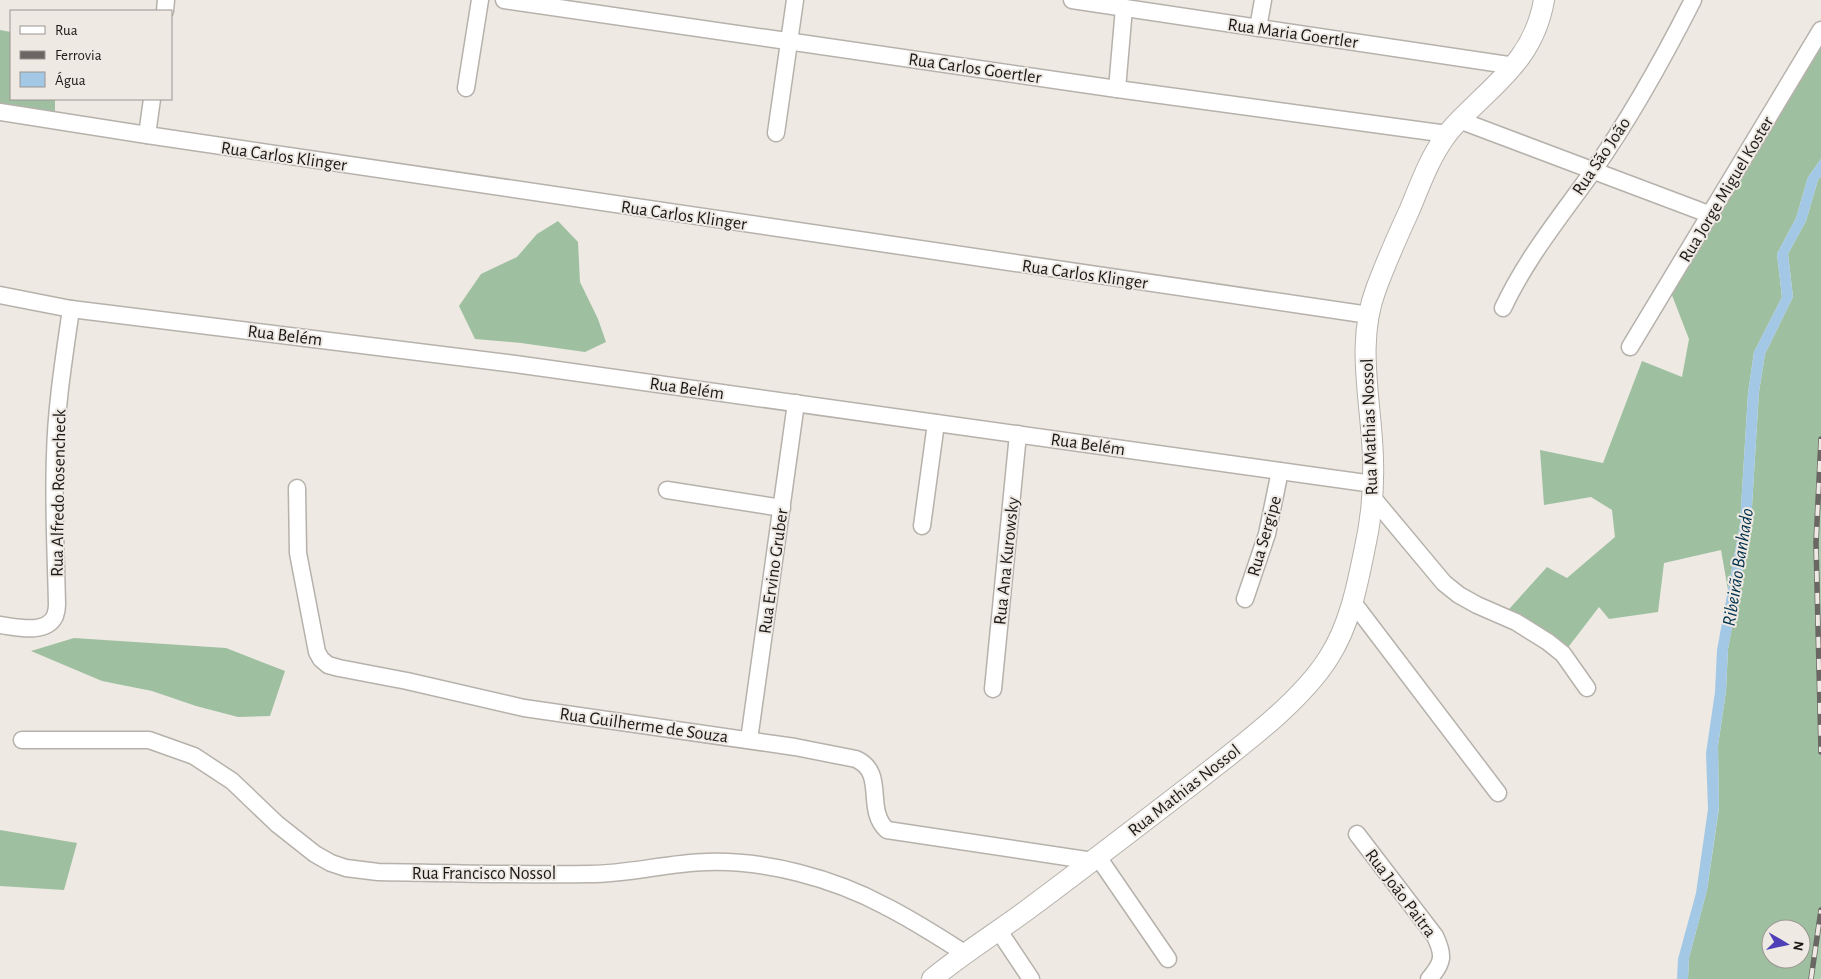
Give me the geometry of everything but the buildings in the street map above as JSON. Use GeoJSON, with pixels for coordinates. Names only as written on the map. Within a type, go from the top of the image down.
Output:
{"type":"FeatureCollection","features":[{"type":"Feature","properties":{"kind":"street"},"geometry":{"type":"LineString","coordinates":[[466,88],[480,0]]}},
{"type":"Feature","properties":{"kind":"street","name":"Rua Carlos Goertler"},"geometry":{"type":"LineString","coordinates":[[504,0],[1117,89],[1453,127],[1593,171],[1710,215]]}},
{"type":"Feature","properties":{"kind":"street"},"geometry":{"type":"LineString","coordinates":[[776,133],[795,0]]}},
{"type":"Feature","properties":{"kind":"street","name":"Rua Maria Goertler"},"geometry":{"type":"LineString","coordinates":[[1072,0],[1515,66]]}},
{"type":"Feature","properties":{"kind":"street"},"geometry":{"type":"LineString","coordinates":[[1258,28],[1263,0]]}},
{"type":"Feature","properties":{"kind":"street","name":"Rua Mathias Nossol"},"geometry":{"type":"LineString","coordinates":[[932,979],[1096,859],[1235,751],[1290,702],[1328,659],[1339,640],[1352,601],[1365,550],[1373,491],[1373,459],[1366,353],[1369,315],[1374,292],[1430,162],[1453,127],[1515,66],[1535,32],[1544,0]]}},
{"type":"Feature","properties":{"kind":"street","name":"Rua São João"},"geometry":{"type":"LineString","coordinates":[[1504,308],[1526,264],[1593,171],[1638,99],[1693,0]]}},
{"type":"Feature","properties":{"kind":"street"},"geometry":{"type":"LineString","coordinates":[[1117,89],[1124,8]]}},
{"type":"Feature","properties":{"kind":"street","name":"Rua Jorge Miguel Koster"},"geometry":{"type":"LineString","coordinates":[[1630,348],[1821,30]]}},
{"type":"Feature","properties":{"kind":"street"},"geometry":{"type":"LineString","coordinates":[[147,135],[152,100]]}},
{"type":"Feature","properties":{"kind":"street","name":"Rua Carlos Klinger"},"geometry":{"type":"LineString","coordinates":[[0,112],[1369,315]]}},
{"type":"Feature","properties":{"kind":"street","name":"Rua Belém"},"geometry":{"type":"LineString","coordinates":[[0,295],[71,308],[525,365],[1280,471],[1373,491]]}},
{"type":"Feature","properties":{"kind":"street","name":"Rua Alfredo Rosencheck"},"geometry":{"type":"LineString","coordinates":[[0,625],[36,629],[46,625],[54,617],[57,605],[54,504],[55,456],[61,378],[71,308]]}},
{"type":"Feature","properties":{"kind":"street","name":"Rua Ervino Gruber"},"geometry":{"type":"LineString","coordinates":[[748,740],[796,402]]}},
{"type":"Feature","properties":{"kind":"street"},"geometry":{"type":"LineString","coordinates":[[922,526],[936,422]]}},
{"type":"Feature","properties":{"kind":"street","name":"Rua Ana Kurowsky"},"geometry":{"type":"LineString","coordinates":[[993,689],[1018,434]]}},
{"type":"Feature","properties":{"kind":"street","name":"Rua Sergipe"},"geometry":{"type":"LineString","coordinates":[[1245,599],[1267,534],[1280,471]]}},
{"type":"Feature","properties":{"kind":"street","name":"Rua Guilherme de Souza"},"geometry":{"type":"LineString","coordinates":[[297,488],[297,530],[300,569],[318,652],[321,659],[328,664],[524,708],[834,754],[863,762],[870,770],[877,816],[880,824],[887,830],[1096,859]]}},
{"type":"Feature","properties":{"kind":"street"},"geometry":{"type":"LineString","coordinates":[[668,490],[782,508]]}},
{"type":"Feature","properties":{"kind":"street"},"geometry":{"type":"LineString","coordinates":[[1373,491],[1444,583],[1458,595],[1516,622],[1548,642],[1563,654],[1588,688]]}},
{"type":"Feature","properties":{"kind":"street"},"geometry":{"type":"LineString","coordinates":[[1352,601],[1498,793]]}},
{"type":"Feature","properties":{"kind":"street","name":"Rua Francisco Nossol"},"geometry":{"type":"LineString","coordinates":[[22,740],[149,740],[194,756],[232,781],[277,824],[315,854],[331,864],[346,868],[378,872],[590,874],[635,871],[677,864],[704,862],[753,864],[784,870],[863,895],[912,920],[966,954]]}},
{"type":"Feature","properties":{"kind":"street","name":"Rua João Paitra"},"geometry":{"type":"LineString","coordinates":[[1357,834],[1435,936],[1441,948],[1442,959],[1437,970],[1429,979]]}},
{"type":"Feature","properties":{"kind":"street"},"geometry":{"type":"LineString","coordinates":[[1096,859],[1168,959]]}},
{"type":"Feature","properties":{"kind":"street"},"geometry":{"type":"LineString","coordinates":[[999,931],[1031,979]]}},
{"type":"Feature","properties":{"kind":"green space"},"geometry":{"type":"Polygon","coordinates":[[[0,30],[10,32],[10,100],[55,100],[55,121],[0,112],[0,30]]]}},
{"type":"Feature","properties":{"kind":"green space"},"geometry":{"type":"Polygon","coordinates":[[[1821,30],[1821,159],[1808,177],[1796,218],[1777,254],[1782,297],[1754,352],[1748,393],[1740,524],[1728,590],[1721,550],[1664,563],[1658,612],[1609,619],[1599,607],[1563,654],[1502,617],[1547,567],[1567,578],[1615,537],[1612,510],[1591,497],[1544,505],[1540,450],[1603,463],[1642,361],[1682,377],[1689,339],[1668,285],[1821,30]]]}},
{"type":"Feature","properties":{"kind":"green space"},"geometry":{"type":"Polygon","coordinates":[[[1821,176],[1821,512],[1818,509],[1816,543],[1821,752],[1821,910],[1811,979],[1688,979],[1689,958],[1707,890],[1719,808],[1718,746],[1726,691],[1728,649],[1751,523],[1759,392],[1765,354],[1793,297],[1788,254],[1806,221],[1818,180],[1821,176]]]}},
{"type":"Feature","properties":{"kind":"green space"},"geometry":{"type":"Polygon","coordinates":[[[558,221],[578,242],[580,282],[598,319],[606,342],[585,352],[475,339],[459,306],[481,274],[517,257],[537,234],[558,221]]]}},
{"type":"Feature","properties":{"kind":"green space"},"geometry":{"type":"Polygon","coordinates":[[[1818,508],[1821,512],[1821,752],[1816,543],[1818,508]]]}},
{"type":"Feature","properties":{"kind":"green space"},"geometry":{"type":"Polygon","coordinates":[[[74,638],[226,648],[285,671],[270,716],[238,717],[196,706],[152,691],[102,681],[31,651],[74,638]]]}},
{"type":"Feature","properties":{"kind":"green space"},"geometry":{"type":"Polygon","coordinates":[[[0,830],[77,843],[64,890],[0,886],[0,830]]]}},
{"type":"Feature","properties":{"kind":"green space"},"geometry":{"type":"Polygon","coordinates":[[[1821,910],[1821,979],[1811,979],[1821,910]]]}},
{"type":"Feature","properties":{"kind":"water","name":"Ribeirão Banhado"},"geometry":{"type":"Polygon","coordinates":[[[1821,159],[1821,176],[1818,180],[1806,221],[1788,254],[1793,297],[1765,354],[1759,392],[1751,523],[1728,649],[1726,691],[1718,746],[1719,807],[1707,890],[1689,958],[1688,979],[1677,979],[1678,959],[1696,893],[1708,809],[1706,753],[1715,692],[1717,650],[1740,524],[1748,393],[1754,352],[1782,297],[1777,254],[1796,218],[1808,177],[1821,159]]]}},
{"type":"Feature","properties":{"kind":"railway"},"geometry":{"type":"LineString","coordinates":[[1821,439],[1816,543],[1821,752]]}},
{"type":"Feature","properties":{"kind":"railway"},"geometry":{"type":"LineString","coordinates":[[1811,979],[1821,910]]}}]}
